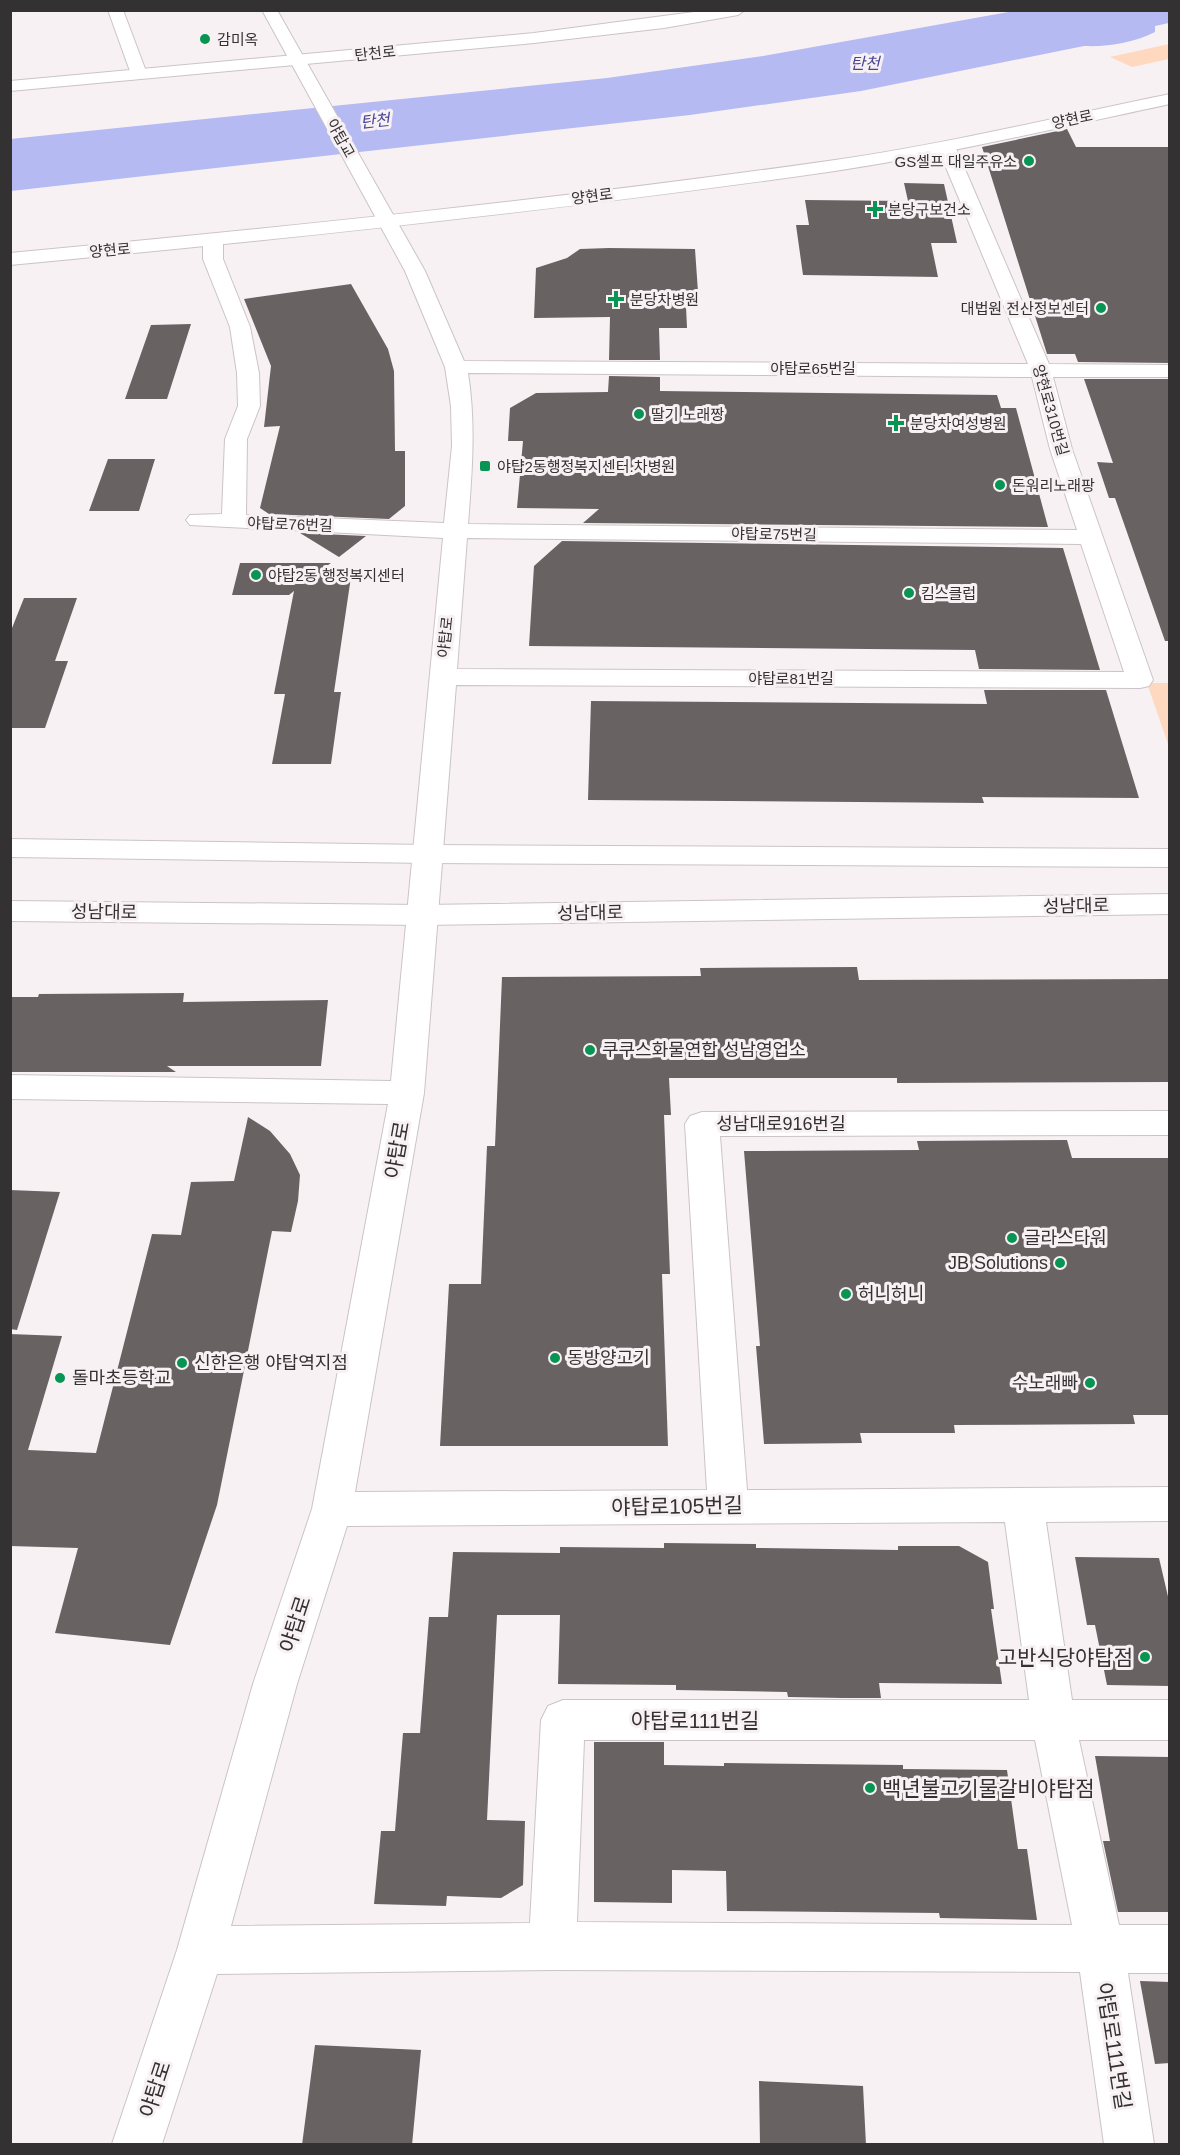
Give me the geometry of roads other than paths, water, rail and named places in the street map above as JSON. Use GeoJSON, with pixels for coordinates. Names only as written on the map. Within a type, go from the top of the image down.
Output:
{"type":"FeatureCollection","features":[{"type":"Feature","properties":{"kind":"street"},"geometry":{"type":"LineString","coordinates":[[115,10],[139,74]]}},
{"type":"Feature","properties":{"kind":"street"},"geometry":{"type":"LineString","coordinates":[[269,10],[301,68]]}},
{"type":"Feature","properties":{"kind":"street","name":"탄천로"},"geometry":{"type":"LineString","coordinates":[[10,86],[139,74],[301,68],[738,10]]}},
{"type":"Feature","properties":{"kind":"street","name":"야탑교"},"geometry":{"type":"LineString","coordinates":[[301,68],[382,211]]}},
{"type":"Feature","properties":{"kind":"street","name":"양현로"},"geometry":{"type":"LineString","coordinates":[[10,259],[213,241],[382,211],[745,177],[946,146],[1170,99]]}},
{"type":"Feature","properties":{"kind":"street","name":"양현로310번길"},"geometry":{"type":"LineString","coordinates":[[946,146],[1041,370],[1061,449],[1093,537],[1140,680]]}},
{"type":"Feature","properties":{"kind":"street","name":"야탑로"},"geometry":{"type":"LineString","coordinates":[[137,2145],[201,1950],[275,1684],[332,1509],[407,1093],[462,446],[462,406],[456,367],[415,271],[382,211]]}},
{"type":"Feature","properties":{"kind":"street","name":"야탑로76번길"},"geometry":{"type":"LineString","coordinates":[[213,241],[213,258],[240,327],[248,373],[249,406],[236,439],[234,522],[455,531]]}},
{"type":"Feature","properties":{"kind":"street","name":"야탑로65번길"},"geometry":{"type":"LineString","coordinates":[[456,367],[1170,371]]}},
{"type":"Feature","properties":{"kind":"street"},"geometry":{"type":"LineString","coordinates":[[198,520],[234,522]]}},
{"type":"Feature","properties":{"kind":"street","name":"야탑로75번길"},"geometry":{"type":"LineString","coordinates":[[455,531],[1093,537]]}},
{"type":"Feature","properties":{"kind":"street","name":"야탑로81번길"},"geometry":{"type":"LineString","coordinates":[[441,677],[1140,680]]}},
{"type":"Feature","properties":{"kind":"street"},"geometry":{"type":"LineString","coordinates":[[10,848],[429,854],[1170,858]]}},
{"type":"Feature","properties":{"kind":"street","name":"성남대로"},"geometry":{"type":"LineString","coordinates":[[10,911],[423,915],[1170,904]]}},
{"type":"Feature","properties":{"kind":"street","name":"야탑로"},"geometry":{"type":"LineString","coordinates":[[10,1087],[407,1093]]}},
{"type":"Feature","properties":{"kind":"street","name":"성남대로916번길"},"geometry":{"type":"LineString","coordinates":[[729,1505],[702,1124],[1170,1124]]}},
{"type":"Feature","properties":{"kind":"street"},"geometry":{"type":"LineString","coordinates":[[1023,1503],[1053,1719],[1170,1720]]}},
{"type":"Feature","properties":{"kind":"street","name":"야탑로105번길"},"geometry":{"type":"LineString","coordinates":[[332,1509],[1023,1503],[1170,1504]]}},
{"type":"Feature","properties":{"kind":"street","name":"야탑로111번길"},"geometry":{"type":"LineString","coordinates":[[552,1946],[563,1720],[1053,1719],[1100,1948],[1129,2145]]}},
{"type":"Feature","properties":{"kind":"street"},"geometry":{"type":"LineString","coordinates":[[201,1950],[552,1946],[1170,1949]]}},
{"type":"Feature","properties":{"kind":"water","name":"탄천"},"geometry":{"type":"Polygon","coordinates":[[[1014,11],[1169,11],[1169,23],[1155,26],[1155,32],[1129,42],[1084,46],[861,91],[690,115],[11,191],[10,139],[607,78],[763,56],[1014,11]]]}},
{"type":"Feature","properties":{"kind":"place","name":"감미옥"},"geometry":{"type":"Point","coordinates":[205,39]}},
{"type":"Feature","properties":{"kind":"place","name":"GS셀프 대일주유소"},"geometry":{"type":"Point","coordinates":[1029,161]}},
{"type":"Feature","properties":{"kind":"place","name":"분당구보건소"},"geometry":{"type":"Point","coordinates":[875,209]}},
{"type":"Feature","properties":{"kind":"place","name":"분당차병원"},"geometry":{"type":"Point","coordinates":[616,299]}},
{"type":"Feature","properties":{"kind":"place","name":"대법원 전산정보센터"},"geometry":{"type":"Point","coordinates":[1101,308]}},
{"type":"Feature","properties":{"kind":"place","name":"딸기 노래짱"},"geometry":{"type":"Point","coordinates":[639,414]}},
{"type":"Feature","properties":{"kind":"place","name":"분당차여성병원"},"geometry":{"type":"Point","coordinates":[896,423]}},
{"type":"Feature","properties":{"kind":"place","name":"야턉2동행정복지센터.차병원"},"geometry":{"type":"Point","coordinates":[485,466]}},
{"type":"Feature","properties":{"kind":"place","name":"돈워리노래팡"},"geometry":{"type":"Point","coordinates":[1000,485]}},
{"type":"Feature","properties":{"kind":"place","name":"야탑2동 행정복지센터"},"geometry":{"type":"Point","coordinates":[256,575]}},
{"type":"Feature","properties":{"kind":"place","name":"킴스클럽"},"geometry":{"type":"Point","coordinates":[909,593]}},
{"type":"Feature","properties":{"kind":"place","name":"쿠쿠스화물연합 성남영업소"},"geometry":{"type":"Point","coordinates":[590,1050]}},
{"type":"Feature","properties":{"kind":"place","name":"글라스타워"},"geometry":{"type":"Point","coordinates":[1012,1238]}},
{"type":"Feature","properties":{"kind":"place","name":"JB Solutions"},"geometry":{"type":"Point","coordinates":[1060,1263]}},
{"type":"Feature","properties":{"kind":"place","name":"허니허니"},"geometry":{"type":"Point","coordinates":[846,1294]}},
{"type":"Feature","properties":{"kind":"place","name":"동방양고기"},"geometry":{"type":"Point","coordinates":[555,1358]}},
{"type":"Feature","properties":{"kind":"place","name":"신한은행 야탑역지점"},"geometry":{"type":"Point","coordinates":[182,1363]}},
{"type":"Feature","properties":{"kind":"place","name":"돌마초등학교"},"geometry":{"type":"Point","coordinates":[60,1378]}},
{"type":"Feature","properties":{"kind":"place","name":"수노래빠"},"geometry":{"type":"Point","coordinates":[1090,1383]}},
{"type":"Feature","properties":{"kind":"place","name":"고반식당야탑점"},"geometry":{"type":"Point","coordinates":[1145,1657]}},
{"type":"Feature","properties":{"kind":"place","name":"백년불고기물갈비야탑점"},"geometry":{"type":"Point","coordinates":[870,1788]}}]}
